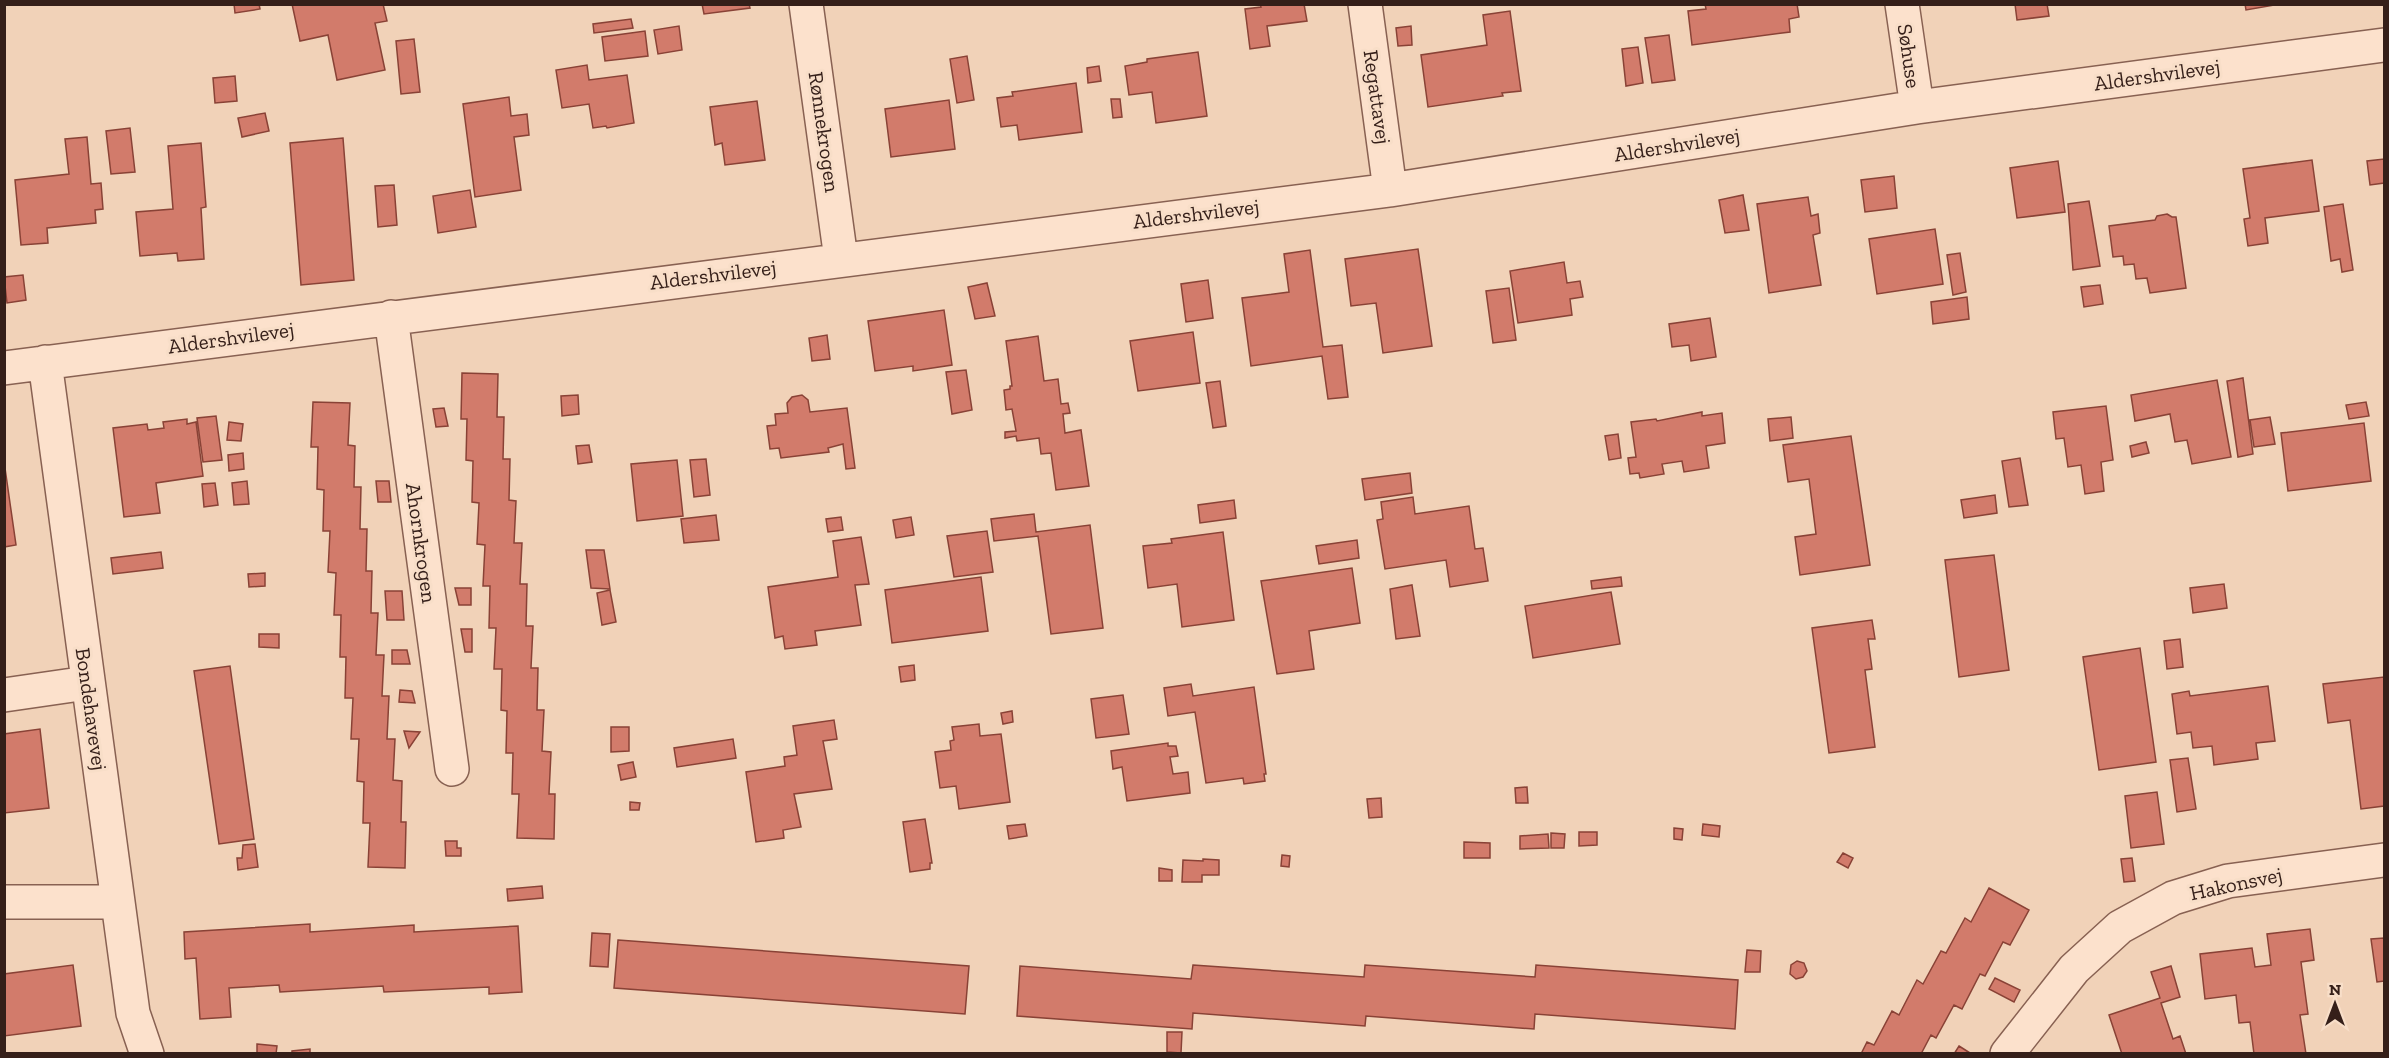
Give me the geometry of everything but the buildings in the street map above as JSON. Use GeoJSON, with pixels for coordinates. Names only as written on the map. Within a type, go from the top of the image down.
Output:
{"type":"FeatureCollection","features":[{"type":"Feature","properties":{"kind":"street","name":"Rønnekrogen"},"geometry":{"type":"LineString","coordinates":[[806,4],[841,259]]}},
{"type":"Feature","properties":{"kind":"street","name":"Regattavej"},"geometry":{"type":"LineString","coordinates":[[1365,4],[1390,190]]}},
{"type":"Feature","properties":{"kind":"street","name":"Søhuse"},"geometry":{"type":"LineString","coordinates":[[1902,4],[1917,107]]}},
{"type":"Feature","properties":{"kind":"street","name":"Aldershvilevej"},"geometry":{"type":"LineString","coordinates":[[4,368],[1390,190],[1917,107],[2385,45]]}},
{"type":"Feature","properties":{"kind":"street","name":"Ahornkrogen"},"geometry":{"type":"LineString","coordinates":[[391,317],[452,769]]}},
{"type":"Feature","properties":{"kind":"street","name":"Bondehavevej"},"geometry":{"type":"LineString","coordinates":[[45,362],[87,683],[134,1013],[147,1053]]}},
{"type":"Feature","properties":{"kind":"street"},"geometry":{"type":"LineString","coordinates":[[4,695],[87,683]]}},
{"type":"Feature","properties":{"kind":"street","name":"Hakonsvej"},"geometry":{"type":"LineString","coordinates":[[2007,1053],[2074,969],[2120,927],[2173,898],[2228,881],[2385,860]]}},
{"type":"Feature","properties":{"kind":"street"},"geometry":{"type":"LineString","coordinates":[[4,902],[118,902]]}}]}
